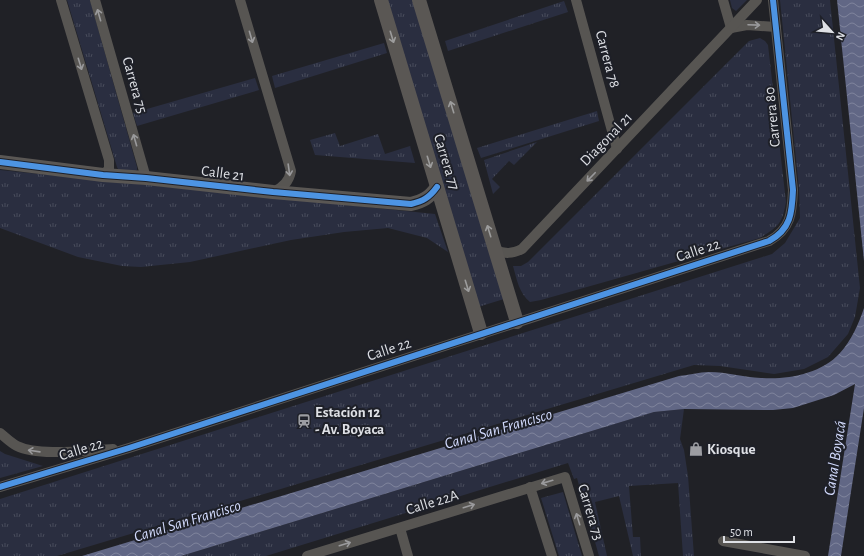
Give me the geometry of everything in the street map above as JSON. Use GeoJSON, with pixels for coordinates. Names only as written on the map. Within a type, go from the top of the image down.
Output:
{"type":"FeatureCollection","features":[{"type":"Feature","properties":{"kind":"street"},"geometry":{"type":"LineString","coordinates":[[61,0],[109,160],[110,165],[103,174]]}},
{"type":"Feature","properties":{"kind":"street","name":"Carrera 75"},"geometry":{"type":"LineString","coordinates":[[95,0],[146,178]]}},
{"type":"Feature","properties":{"kind":"street"},"geometry":{"type":"LineString","coordinates":[[240,0],[291,171],[290,178],[287,183],[281,189],[273,192]]}},
{"type":"Feature","properties":{"kind":"street","name":"Carrera 77"},"geometry":{"type":"LineString","coordinates":[[381,0],[481,333]]}},
{"type":"Feature","properties":{"kind":"street","name":"Carrera 77"},"geometry":{"type":"LineString","coordinates":[[419,0],[517,322]]}},
{"type":"Feature","properties":{"kind":"street","name":"Carrera 78"},"geometry":{"type":"LineString","coordinates":[[576,0],[617,149]]}},
{"type":"Feature","properties":{"kind":"street"},"geometry":{"type":"LineString","coordinates":[[723,0],[731,28],[747,25],[776,28]]}},
{"type":"Feature","properties":{"kind":"street","name":"Diagonal 21"},"geometry":{"type":"LineString","coordinates":[[495,250],[508,254],[522,249],[757,0]]}},
{"type":"Feature","properties":{"kind":"street","name":"Carrera 80"},"geometry":{"type":"LineString","coordinates":[[773,0],[793,190],[792,213],[783,229]]}},
{"type":"Feature","properties":{"kind":"street","name":"Calle 21"},"geometry":{"type":"LineString","coordinates":[[0,162],[273,192],[411,204],[425,200],[437,187]]}},
{"type":"Feature","properties":{"kind":"street","name":"Calle 22"},"geometry":{"type":"LineString","coordinates":[[0,488],[129,448],[768,241],[776,237],[783,229]]}},
{"type":"Feature","properties":{"kind":"street","name":"Calle 22"},"geometry":{"type":"LineString","coordinates":[[0,433],[16,446],[29,451],[42,452],[129,448]]}},
{"type":"Feature","properties":{"kind":"street","name":"Calle 22A"},"geometry":{"type":"LineString","coordinates":[[307,556],[565,477]]}},
{"type":"Feature","properties":{"kind":"street","name":"Carrera 73"},"geometry":{"type":"LineString","coordinates":[[565,477],[589,556]]}},
{"type":"Feature","properties":{"kind":"street"},"geometry":{"type":"LineString","coordinates":[[530,487],[552,556]]}},
{"type":"Feature","properties":{"kind":"street"},"geometry":{"type":"LineString","coordinates":[[400,528],[408,556]]}},
{"type":"Feature","properties":{"kind":"street"},"geometry":{"type":"LineString","coordinates":[[723,542],[805,556]]}},
{"type":"Feature","properties":{"kind":"green space"},"geometry":{"type":"Polygon","coordinates":[[[67,0],[90,0],[137,167],[137,170],[135,171],[119,171],[117,167],[67,0]]]}},
{"type":"Feature","properties":{"kind":"green space"},"geometry":{"type":"Polygon","coordinates":[[[386,0],[414,0],[504,299],[478,307],[386,0]]]}},
{"type":"Feature","properties":{"kind":"green space"},"geometry":{"type":"Polygon","coordinates":[[[730,0],[747,0],[736,11],[732,8],[730,0]]]}},
{"type":"Feature","properties":{"kind":"green space"},"geometry":{"type":"Polygon","coordinates":[[[780,0],[830,0],[860,288],[855,317],[848,334],[828,357],[804,369],[774,374],[720,366],[694,365],[57,556],[0,556],[0,499],[772,254],[785,243],[800,218],[799,189],[780,0]]]}},
{"type":"Feature","properties":{"kind":"green space"},"geometry":{"type":"Polygon","coordinates":[[[564,1],[568,12],[448,51],[445,41],[564,1]]]}},
{"type":"Feature","properties":{"kind":"green space"},"geometry":{"type":"Polygon","coordinates":[[[760,38],[768,45],[786,202],[779,224],[760,238],[530,302],[523,295],[513,266],[521,266],[528,262],[749,41],[760,38]]]}},
{"type":"Feature","properties":{"kind":"green space"},"geometry":{"type":"Polygon","coordinates":[[[384,43],[387,53],[275,88],[272,76],[384,43]]]}},
{"type":"Feature","properties":{"kind":"green space"},"geometry":{"type":"Polygon","coordinates":[[[255,78],[259,90],[137,126],[133,113],[255,78]]]}},
{"type":"Feature","properties":{"kind":"green space"},"geometry":{"type":"Polygon","coordinates":[[[597,111],[599,121],[481,158],[477,148],[597,111]]]}},
{"type":"Feature","properties":{"kind":"green space"},"geometry":{"type":"Polygon","coordinates":[[[335,133],[340,146],[378,134],[385,154],[410,146],[415,163],[315,155],[310,140],[335,133]]]}},
{"type":"Feature","properties":{"kind":"green space"},"geometry":{"type":"Polygon","coordinates":[[[537,142],[514,165],[509,161],[492,179],[500,187],[493,194],[484,160],[537,142]]]}},
{"type":"Feature","properties":{"kind":"green space"},"geometry":{"type":"Polygon","coordinates":[[[0,170],[435,214],[448,252],[427,238],[388,228],[344,232],[291,240],[190,262],[141,267],[122,266],[78,257],[0,228],[0,170]]]}},
{"type":"Feature","properties":{"kind":"green space"},"geometry":{"type":"Polygon","coordinates":[[[684,409],[680,439],[684,450],[688,476],[694,556],[683,556],[678,483],[629,486],[633,537],[640,537],[641,556],[633,556],[619,496],[595,502],[607,556],[599,556],[577,478],[574,479],[568,463],[266,556],[181,556],[654,412],[684,409]]]}},
{"type":"Feature","properties":{"kind":"green space"},"geometry":{"type":"Polygon","coordinates":[[[0,451],[5,454],[43,466],[0,478],[0,451]]]}},
{"type":"Feature","properties":{"kind":"green space"},"geometry":{"type":"Polygon","coordinates":[[[563,492],[582,556],[559,556],[541,498],[563,492]]]}},
{"type":"Feature","properties":{"kind":"water"},"geometry":{"type":"Polygon","coordinates":[[[837,0],[864,0],[864,261],[837,0]]]}},
{"type":"Feature","properties":{"kind":"water"},"geometry":{"type":"Polygon","coordinates":[[[864,308],[864,408],[841,556],[828,556],[855,384],[834,395],[793,408],[773,410],[684,409],[654,412],[181,556],[82,556],[679,376],[709,372],[754,377],[782,378],[814,371],[832,360],[848,343],[860,320],[864,308]]]}},
{"type":"Feature","properties":{"kind":"cycle path"},"geometry":{"type":"LineString","coordinates":[[0,487],[129,448],[769,241],[782,231],[789,220],[793,190],[773,0]]}},
{"type":"Feature","properties":{"kind":"cycle path"},"geometry":{"type":"LineString","coordinates":[[0,162],[103,175],[411,204],[426,198],[437,187]]}},
{"type":"Feature","properties":{"kind":"place","name":"Estación 12 - Av. Boyaca"},"geometry":{"type":"Point","coordinates":[304,421]}},
{"type":"Feature","properties":{"kind":"place","name":"Kiosque"},"geometry":{"type":"Point","coordinates":[696,449]}},
{"type":"Feature","properties":{"kind":"water label","name":"Canal San Francisco"},"geometry":{"type":"Point","coordinates":[498,428]}},
{"type":"Feature","properties":{"kind":"water label","name":"Canal Boyacá"},"geometry":{"type":"Point","coordinates":[834,458]}},
{"type":"Feature","properties":{"kind":"water label","name":"Canal San Francisco"},"geometry":{"type":"Point","coordinates":[187,520]}}]}
